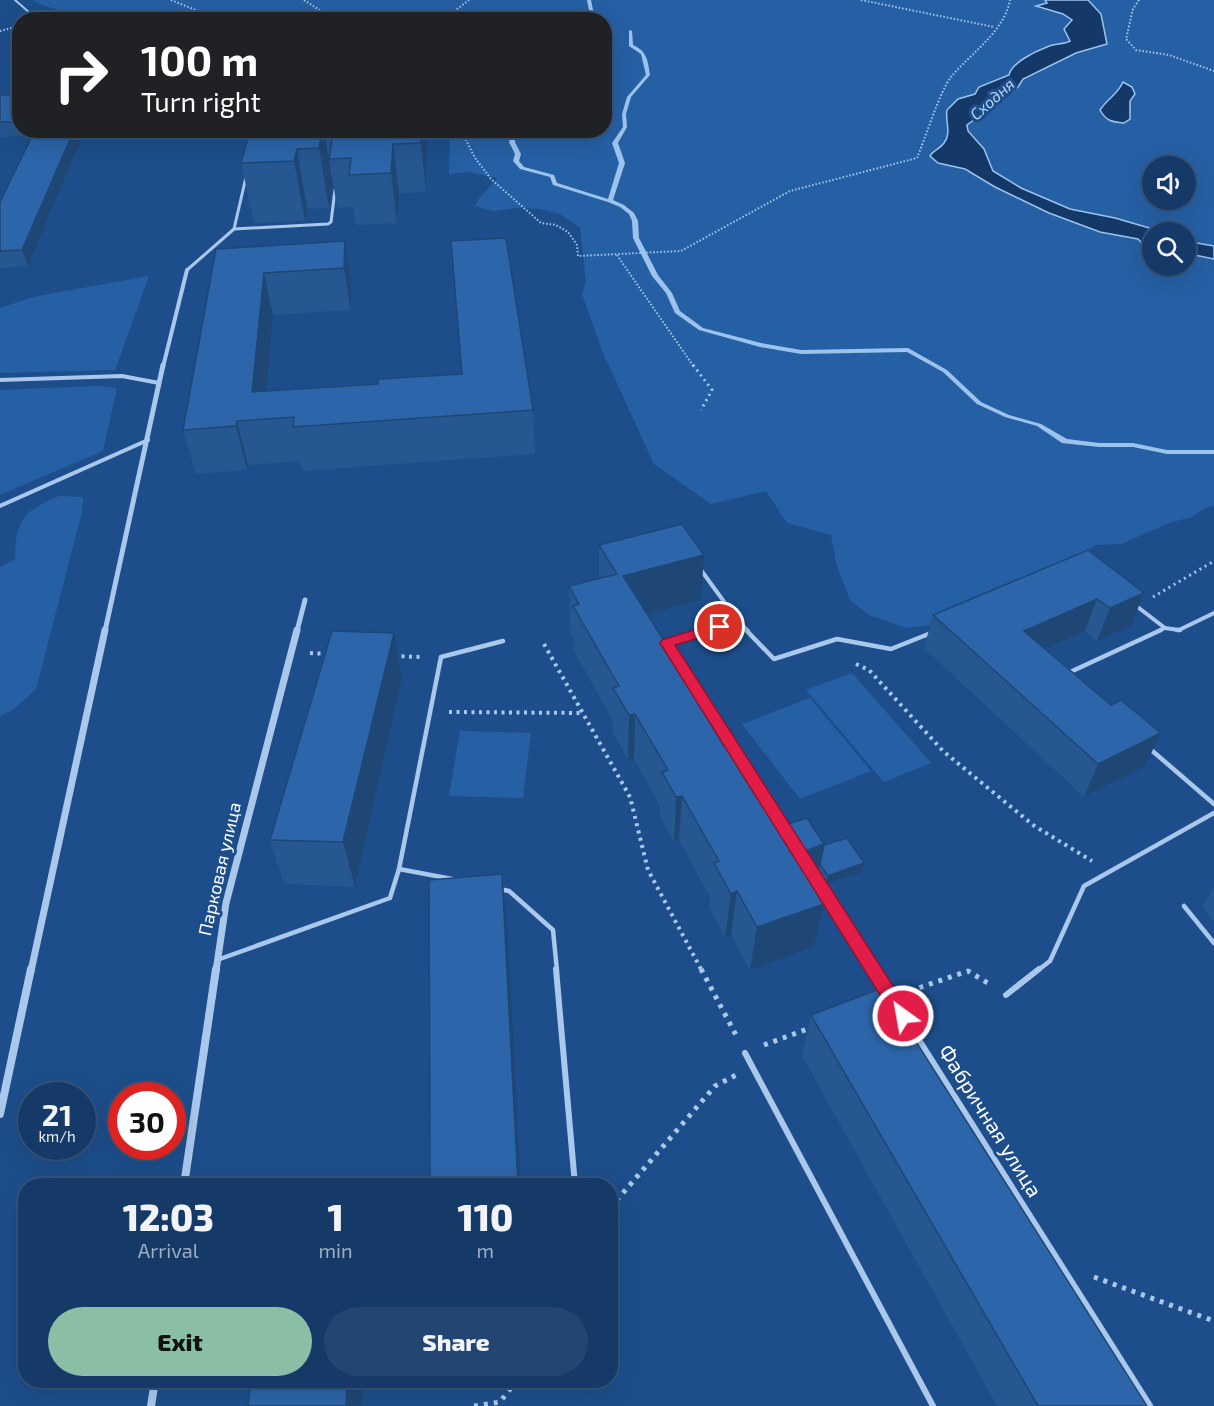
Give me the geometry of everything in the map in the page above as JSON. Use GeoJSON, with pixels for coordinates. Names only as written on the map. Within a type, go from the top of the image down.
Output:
{"type":"FeatureCollection","features":[{"type":"Feature","properties":{"kind":"street"},"geometry":{"type":"LineString","coordinates":[[0,1114],[159,383],[187,270]]}},
{"type":"Feature","properties":{"kind":"street","name":"Парковая улица"},"geometry":{"type":"LineString","coordinates":[[184,1178],[226,903],[305,600]]}},
{"type":"Feature","properties":{"kind":"street"},"geometry":{"type":"LineString","coordinates":[[667,643],[788,835]]}},
{"type":"Feature","properties":{"kind":"street","name":"Фабричная улица"},"geometry":{"type":"LineString","coordinates":[[807,866],[1149,1406]]}},
{"type":"Feature","properties":{"kind":"street"},"geometry":{"type":"LineString","coordinates":[[151,1406],[154,1388]]}},
{"type":"Feature","properties":{"kind":"lane"},"geometry":{"type":"LineString","coordinates":[[15,0],[29,12]]}},
{"type":"Feature","properties":{"kind":"lane"},"geometry":{"type":"LineString","coordinates":[[187,270],[234,229],[247,174]]}},
{"type":"Feature","properties":{"kind":"lane"},"geometry":{"type":"LineString","coordinates":[[234,229],[328,224],[331,222],[337,180]]}},
{"type":"Feature","properties":{"kind":"lane"},"geometry":{"type":"LineString","coordinates":[[244,183],[252,183]]}},
{"type":"Feature","properties":{"kind":"lane"},"geometry":{"type":"LineString","coordinates":[[0,380],[122,376],[159,383]]}},
{"type":"Feature","properties":{"kind":"lane"},"geometry":{"type":"LineString","coordinates":[[0,506],[148,440]]}},
{"type":"Feature","properties":{"kind":"lane"},"geometry":{"type":"LineString","coordinates":[[697,564],[738,621],[774,659],[837,639],[891,650],[933,632]]}},
{"type":"Feature","properties":{"kind":"lane"},"geometry":{"type":"LineString","coordinates":[[1129,600],[1165,628],[1179,630],[1214,614]]}},
{"type":"Feature","properties":{"kind":"lane"},"geometry":{"type":"LineString","coordinates":[[667,643],[738,621]]}},
{"type":"Feature","properties":{"kind":"lane"},"geometry":{"type":"LineString","coordinates":[[1073,682],[1064,675],[1165,628]]}},
{"type":"Feature","properties":{"kind":"lane"},"geometry":{"type":"LineString","coordinates":[[217,960],[390,898],[399,869],[441,657],[503,641]]}},
{"type":"Feature","properties":{"kind":"lane"},"geometry":{"type":"LineString","coordinates":[[1143,743],[1214,804]]}},
{"type":"Feature","properties":{"kind":"lane"},"geometry":{"type":"LineString","coordinates":[[1006,995],[1050,961],[1084,886],[1214,813]]}},
{"type":"Feature","properties":{"kind":"lane"},"geometry":{"type":"LineString","coordinates":[[399,869],[454,880]]}},
{"type":"Feature","properties":{"kind":"lane"},"geometry":{"type":"LineString","coordinates":[[487,886],[509,891],[553,930],[574,1178]]}},
{"type":"Feature","properties":{"kind":"lane"},"geometry":{"type":"LineString","coordinates":[[1184,906],[1214,943]]}},
{"type":"Feature","properties":{"kind":"lane"},"geometry":{"type":"LineString","coordinates":[[745,1053],[933,1406]]}},
{"type":"Feature","properties":{"kind":"path"},"geometry":{"type":"LineString","coordinates":[[171,0],[200,12]]}},
{"type":"Feature","properties":{"kind":"path"},"geometry":{"type":"LineString","coordinates":[[304,0],[322,12]]}},
{"type":"Feature","properties":{"kind":"path"},"geometry":{"type":"LineString","coordinates":[[454,12],[470,0]]}},
{"type":"Feature","properties":{"kind":"path"},"geometry":{"type":"LineString","coordinates":[[861,0],[994,27]]}},
{"type":"Feature","properties":{"kind":"path"},"geometry":{"type":"LineString","coordinates":[[465,138],[475,158],[491,179],[541,223],[556,225],[568,232],[577,245],[578,256],[681,251],[790,191],[917,158],[950,78],[981,47],[1008,10],[1010,0]]}},
{"type":"Feature","properties":{"kind":"path"},"geometry":{"type":"LineString","coordinates":[[1139,0],[1133,9],[1126,39],[1130,45],[1136,50],[1169,55],[1214,70]]}},
{"type":"Feature","properties":{"kind":"path"},"geometry":{"type":"LineString","coordinates":[[617,254],[677,345],[712,390],[701,410]]}},
{"type":"Feature","properties":{"kind":"path"},"geometry":{"type":"LineString","coordinates":[[1137,607],[1214,561]]}},
{"type":"Feature","properties":{"kind":"path"},"geometry":{"type":"LineString","coordinates":[[544,644],[630,797],[648,870],[745,1053]]}},
{"type":"Feature","properties":{"kind":"path"},"geometry":{"type":"LineString","coordinates":[[817,646],[869,670],[952,758],[1033,825],[1108,871]]}},
{"type":"Feature","properties":{"kind":"path"},"geometry":{"type":"LineString","coordinates":[[292,653],[338,654]]}},
{"type":"Feature","properties":{"kind":"path"},"geometry":{"type":"LineString","coordinates":[[384,656],[441,657]]}},
{"type":"Feature","properties":{"kind":"path"},"geometry":{"type":"LineString","coordinates":[[430,712],[583,713]]}},
{"type":"Feature","properties":{"kind":"path"},"geometry":{"type":"LineString","coordinates":[[618,1199],[715,1086],[752,1067]]}},
{"type":"Feature","properties":{"kind":"path"},"geometry":{"type":"LineString","coordinates":[[1060,1265],[1214,1321]]}},
{"type":"Feature","properties":{"kind":"path"},"geometry":{"type":"LineString","coordinates":[[474,1406],[500,1402],[511,1388]]}},
{"type":"Feature","properties":{"kind":"shaded area"},"geometry":{"type":"Polygon","coordinates":[[[32,0],[1045,0],[1048,3],[1038,8],[1063,14],[1072,20],[1064,29],[1071,41],[1047,47],[1015,65],[1009,75],[979,87],[975,94],[958,99],[947,110],[947,138],[932,151],[938,163],[981,178],[1048,212],[1138,239],[1142,243],[1142,276],[1196,276],[1196,255],[1214,259],[1214,506],[1205,508],[1192,517],[1172,522],[1121,544],[1096,545],[1052,573],[932,625],[907,628],[869,615],[850,600],[837,566],[831,535],[787,523],[766,491],[711,504],[654,464],[603,353],[582,294],[586,282],[580,228],[560,214],[540,209],[518,208],[494,211],[475,206],[497,178],[469,172],[449,174],[450,138],[612,138],[612,12],[68,12],[32,0]]]}},
{"type":"Feature","properties":{"kind":"shaded area"},"geometry":{"type":"Polygon","coordinates":[[[1088,0],[1214,0],[1214,246],[1196,243],[1196,222],[1142,222],[1142,226],[1056,204],[1021,188],[993,171],[984,149],[968,131],[966,125],[1019,86],[1023,79],[1076,53],[1107,44],[1101,14],[1088,0]]]}},
{"type":"Feature","properties":{"kind":"shaded area"},"geometry":{"type":"Polygon","coordinates":[[[149,276],[115,370],[0,373],[0,308],[33,297],[149,276]]]}},
{"type":"Feature","properties":{"kind":"shaded area"},"geometry":{"type":"Polygon","coordinates":[[[99,386],[117,388],[103,451],[0,495],[0,390],[99,386]]]}},
{"type":"Feature","properties":{"kind":"shaded area"},"geometry":{"type":"Polygon","coordinates":[[[59,496],[83,497],[82,512],[36,689],[14,709],[0,716],[0,567],[15,559],[17,535],[24,518],[38,506],[59,496]]]}},
{"type":"Feature","properties":{"kind":"shaded area"},"geometry":{"type":"Polygon","coordinates":[[[852,673],[931,763],[884,782],[806,690],[852,673]]]}},
{"type":"Feature","properties":{"kind":"shaded area"},"geometry":{"type":"Polygon","coordinates":[[[810,698],[871,771],[800,799],[742,724],[810,698]]]}},
{"type":"Feature","properties":{"kind":"shaded area"},"geometry":{"type":"Polygon","coordinates":[[[460,731],[531,733],[523,798],[449,796],[460,731]]]}},
{"type":"Feature","properties":{"kind":"water","name":"Сходня"},"geometry":{"type":"Polygon","coordinates":[[[1045,0],[1088,0],[1101,14],[1107,44],[1076,53],[1023,79],[1018,87],[967,125],[968,131],[984,149],[993,171],[1021,188],[1070,209],[1142,226],[1142,243],[1138,239],[1100,232],[1049,213],[995,187],[965,169],[938,163],[930,156],[946,139],[947,110],[958,99],[975,94],[979,87],[1009,75],[1014,66],[1031,54],[1070,41],[1064,29],[1072,20],[1063,14],[1036,6],[1047,3],[1045,0]]]}},
{"type":"Feature","properties":{"kind":"water"},"geometry":{"type":"Polygon","coordinates":[[[1123,82],[1132,87],[1135,94],[1130,101],[1130,119],[1124,123],[1110,120],[1100,110],[1123,82]]]}},
{"type":"Feature","properties":{"kind":"water"},"geometry":{"type":"Polygon","coordinates":[[[1196,243],[1214,246],[1214,259],[1196,255],[1196,243]]]}},
{"type":"Feature","properties":{"kind":"building"},"geometry":{"type":"Polygon","coordinates":[[[12,94],[12,122],[0,122],[1,95],[12,94]]]}},
{"type":"Feature","properties":{"kind":"building"},"geometry":{"type":"Polygon","coordinates":[[[31,138],[71,138],[22,250],[0,251],[0,202],[31,138]]]}},
{"type":"Feature","properties":{"kind":"building"},"geometry":{"type":"Polygon","coordinates":[[[248,138],[321,138],[319,148],[297,149],[294,161],[241,163],[248,138]]]}},
{"type":"Feature","properties":{"kind":"building"},"geometry":{"type":"Polygon","coordinates":[[[332,138],[421,138],[421,143],[393,144],[391,173],[349,175],[351,158],[329,159],[332,138]]]}},
{"type":"Feature","properties":{"kind":"building"},"geometry":{"type":"Polygon","coordinates":[[[506,238],[533,410],[293,427],[294,417],[237,421],[236,426],[183,430],[216,249],[345,241],[344,268],[264,273],[252,392],[378,384],[378,379],[462,374],[451,241],[506,238]]]}},
{"type":"Feature","properties":{"kind":"building"},"geometry":{"type":"Polygon","coordinates":[[[682,524],[704,555],[623,576],[701,699],[696,700],[724,746],[730,744],[782,826],[807,818],[824,844],[799,853],[816,877],[808,879],[824,904],[757,927],[737,891],[731,894],[714,863],[719,861],[682,796],[676,797],[662,772],[668,770],[635,714],[629,715],[613,688],[619,686],[573,606],[579,604],[569,586],[617,574],[599,545],[682,524]]]}},
{"type":"Feature","properties":{"kind":"building"},"geometry":{"type":"Polygon","coordinates":[[[1088,550],[1144,593],[1110,608],[1097,599],[1024,631],[1111,705],[1121,700],[1161,733],[1098,764],[933,615],[1088,550]]]}},
{"type":"Feature","properties":{"kind":"building"},"geometry":{"type":"Polygon","coordinates":[[[332,631],[394,633],[343,842],[270,840],[332,631]]]}},
{"type":"Feature","properties":{"kind":"building"},"geometry":{"type":"Polygon","coordinates":[[[847,838],[864,863],[828,876],[820,864],[824,845],[847,838]]]}},
{"type":"Feature","properties":{"kind":"building"},"geometry":{"type":"Polygon","coordinates":[[[502,874],[518,1178],[430,1178],[429,880],[502,874]]]}},
{"type":"Feature","properties":{"kind":"building"},"geometry":{"type":"Polygon","coordinates":[[[882,988],[1147,1406],[1038,1406],[811,1015],[882,988]]]}},
{"type":"Feature","properties":{"kind":"building"},"geometry":{"type":"Polygon","coordinates":[[[250,1388],[347,1388],[346,1406],[248,1406],[250,1388]]]}},
{"type":"Feature","properties":{"kind":"waterway"},"geometry":{"type":"LineString","coordinates":[[589,0],[591,12]]}},
{"type":"Feature","properties":{"kind":"waterway"},"geometry":{"type":"LineString","coordinates":[[610,201],[622,163],[615,143],[625,127],[624,114],[629,97],[648,75],[643,54],[631,46],[630,31]]}},
{"type":"Feature","properties":{"kind":"waterway"},"geometry":{"type":"LineString","coordinates":[[513,138],[512,142],[518,154],[516,161],[522,168],[552,176],[555,184],[610,201]]}},
{"type":"Feature","properties":{"kind":"waterway"},"geometry":{"type":"LineString","coordinates":[[610,201],[631,213],[635,221],[636,238],[655,276],[669,293],[677,312],[701,329],[760,345],[801,352],[908,350],[945,371],[979,403],[1007,416],[1039,425],[1065,441],[1099,445],[1133,445],[1167,452],[1214,452]]}},
{"type":"Feature","properties":{"kind":"route"},"geometry":{"type":"LineString","coordinates":[[720,627],[667,643],[903,1016]]}}]}
